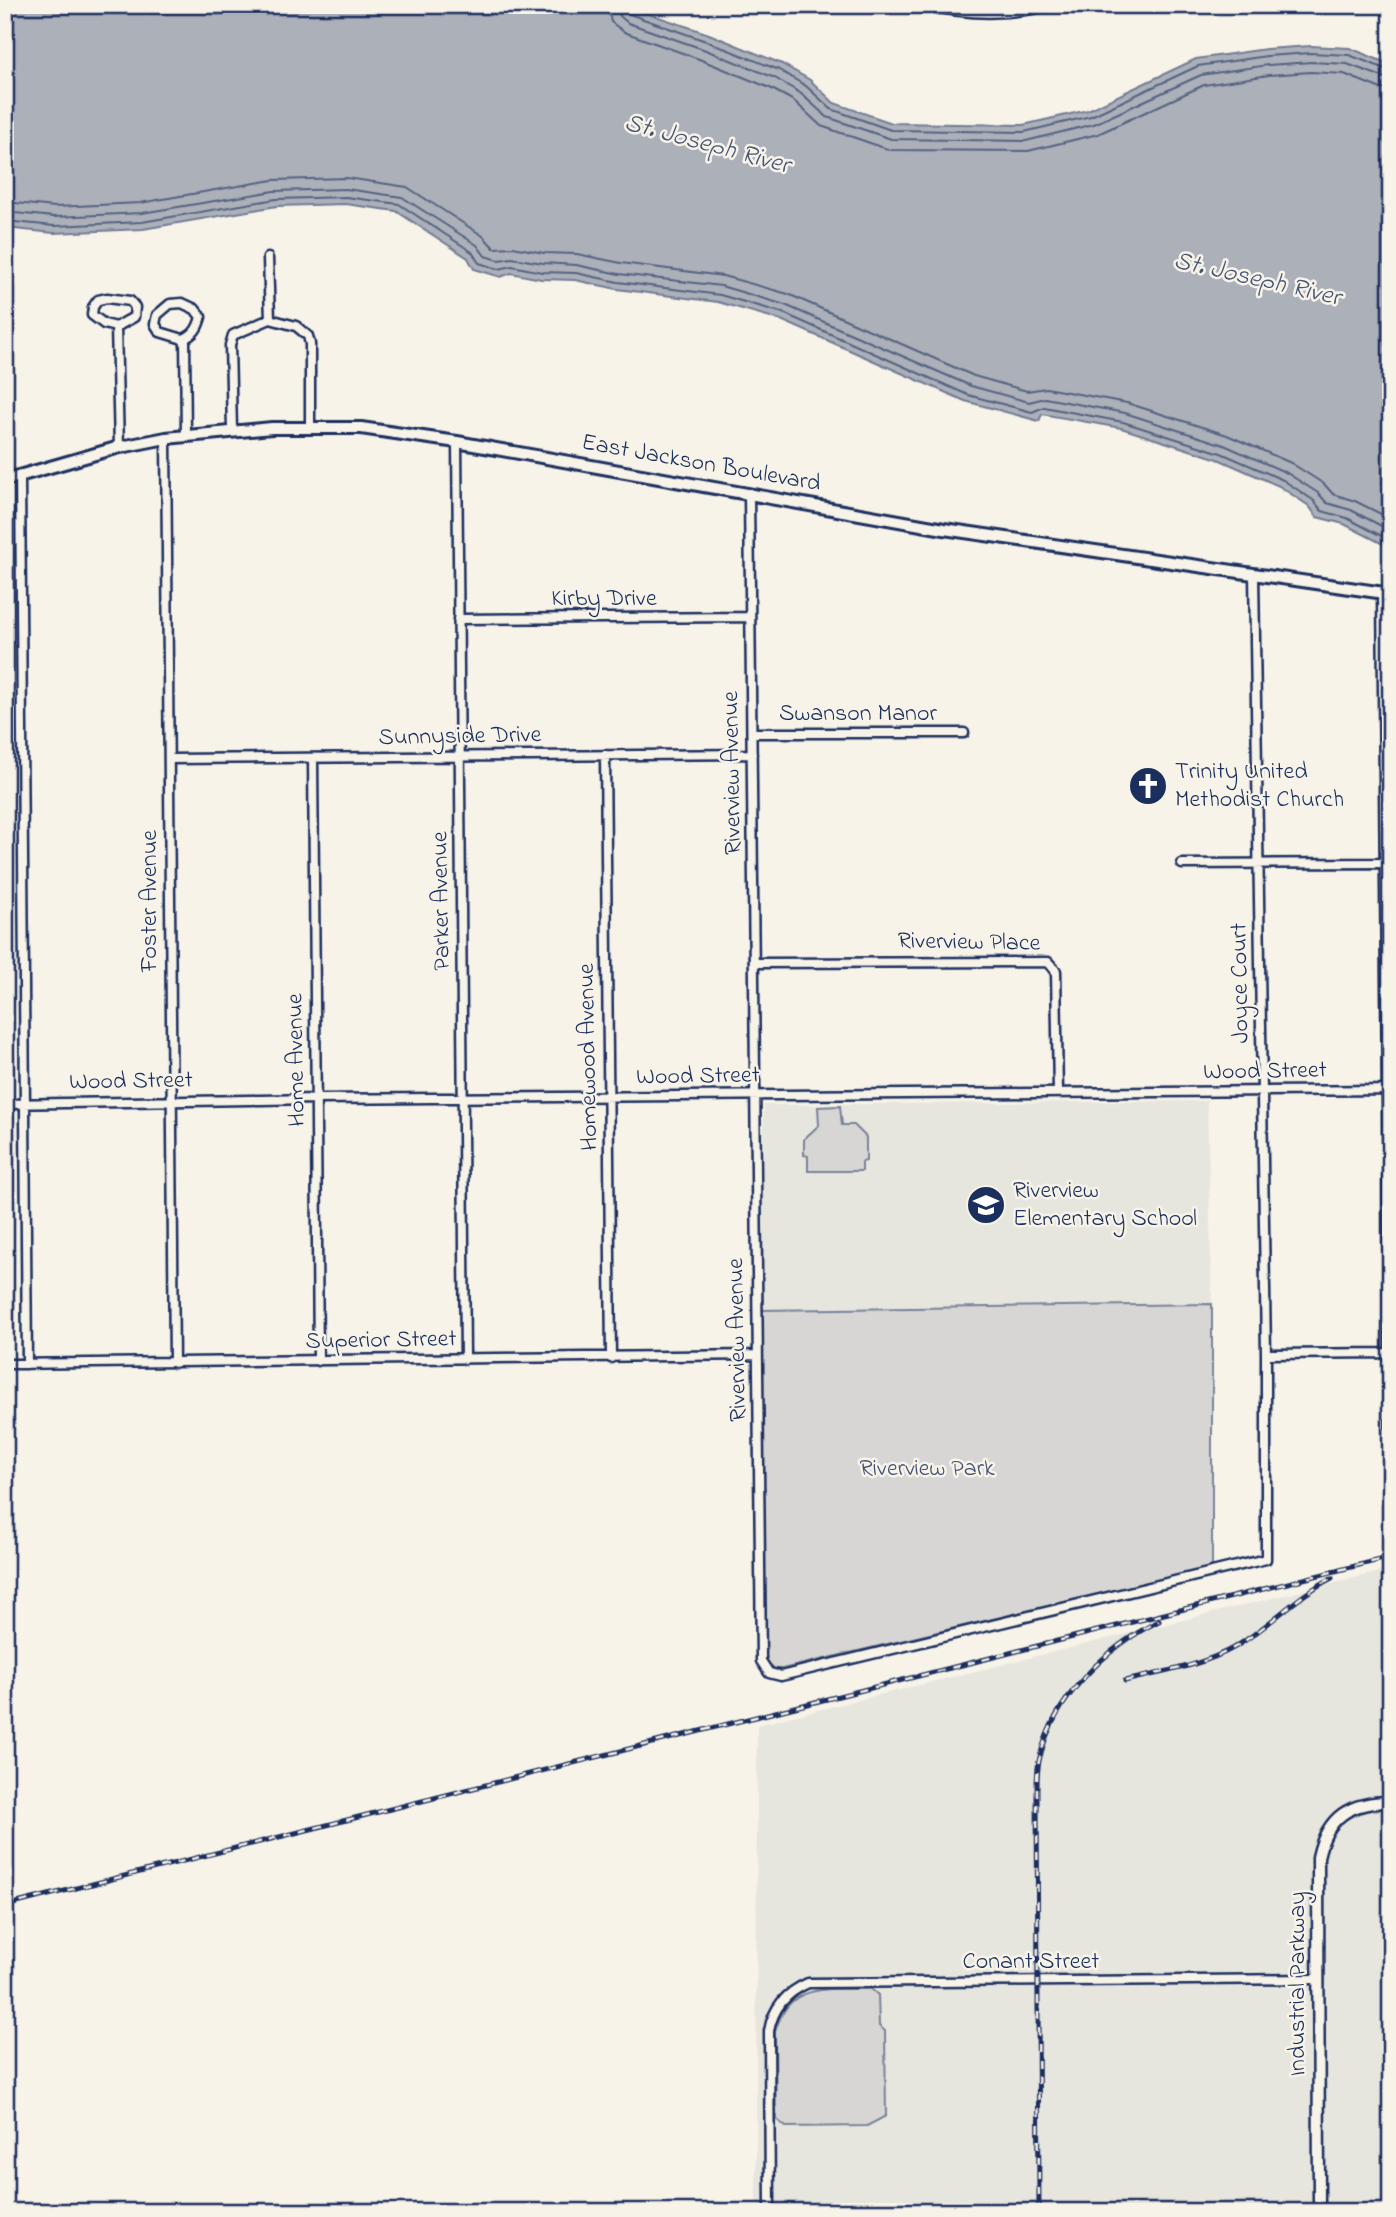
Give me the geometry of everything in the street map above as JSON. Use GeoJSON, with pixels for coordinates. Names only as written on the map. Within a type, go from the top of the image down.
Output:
{"type":"FeatureCollection","features":[{"type":"Feature","properties":{"kind":"main road","name":"East Jackson Boulevard"},"geometry":{"type":"LineString","coordinates":[[5,480],[119,447],[166,438],[232,430],[310,427],[365,429],[457,442],[957,531],[1386,593]]}},
{"type":"Feature","properties":{"kind":"street"},"geometry":{"type":"LineString","coordinates":[[928,5],[956,11],[999,13],[1049,5]]}},
{"type":"Feature","properties":{"kind":"street"},"geometry":{"type":"LineString","coordinates":[[268,258],[270,319]]}},
{"type":"Feature","properties":{"kind":"street"},"geometry":{"type":"LineString","coordinates":[[107,298],[130,301],[135,307],[134,317],[116,327],[104,324],[92,315],[98,300],[107,298]]}},
{"type":"Feature","properties":{"kind":"street"},"geometry":{"type":"LineString","coordinates":[[182,303],[195,309],[201,317],[193,335],[185,339],[160,332],[155,324],[157,315],[164,307],[182,303]]}},
{"type":"Feature","properties":{"kind":"street"},"geometry":{"type":"LineString","coordinates":[[232,430],[230,345],[233,335],[270,319],[296,326],[307,336],[310,344],[310,427]]}},
{"type":"Feature","properties":{"kind":"street"},"geometry":{"type":"LineString","coordinates":[[116,327],[119,447]]}},
{"type":"Feature","properties":{"kind":"street"},"geometry":{"type":"LineString","coordinates":[[185,339],[186,436]]}},
{"type":"Feature","properties":{"kind":"street","name":"Foster Avenue"},"geometry":{"type":"LineString","coordinates":[[166,438],[174,1363]]}},
{"type":"Feature","properties":{"kind":"street","name":"Parker Avenue"},"geometry":{"type":"LineString","coordinates":[[457,442],[465,1359]]}},
{"type":"Feature","properties":{"kind":"street"},"geometry":{"type":"LineString","coordinates":[[20,475],[27,1364]]}},
{"type":"Feature","properties":{"kind":"street","name":"Riverview Avenue"},"geometry":{"type":"LineString","coordinates":[[749,493],[761,1661],[769,1673],[781,1676],[1266,1559]]}},
{"type":"Feature","properties":{"kind":"street","name":"Joyce Court"},"geometry":{"type":"LineString","coordinates":[[1254,574],[1266,1354],[1266,1559]]}},
{"type":"Feature","properties":{"kind":"street"},"geometry":{"type":"LineString","coordinates":[[1386,593],[1390,1473]]}},
{"type":"Feature","properties":{"kind":"street","name":"Kirby Drive"},"geometry":{"type":"LineString","coordinates":[[458,619],[750,617]]}},
{"type":"Feature","properties":{"kind":"street","name":"Swanson Manor"},"geometry":{"type":"LineString","coordinates":[[752,733],[964,733]]}},
{"type":"Feature","properties":{"kind":"street","name":"Sunnyside Drive"},"geometry":{"type":"LineString","coordinates":[[169,759],[752,754]]}},
{"type":"Feature","properties":{"kind":"street","name":"Homewood Avenue"},"geometry":{"type":"LineString","coordinates":[[605,755],[611,1358]]}},
{"type":"Feature","properties":{"kind":"street","name":"Home Avenue"},"geometry":{"type":"LineString","coordinates":[[313,758],[318,1361]]}},
{"type":"Feature","properties":{"kind":"street"},"geometry":{"type":"LineString","coordinates":[[1182,864],[1387,863]]}},
{"type":"Feature","properties":{"kind":"street","name":"Riverview Place"},"geometry":{"type":"LineString","coordinates":[[755,963],[1048,962],[1056,971],[1058,1093]]}},
{"type":"Feature","properties":{"kind":"street","name":"Wood Street"},"geometry":{"type":"LineString","coordinates":[[5,1104],[1389,1090]]}},
{"type":"Feature","properties":{"kind":"street"},"geometry":{"type":"LineString","coordinates":[[1266,1354],[1390,1353]]}},
{"type":"Feature","properties":{"kind":"street","name":"Superior Street"},"geometry":{"type":"LineString","coordinates":[[5,1364],[757,1355]]}},
{"type":"Feature","properties":{"kind":"street","name":"Industrial Parkway"},"geometry":{"type":"LineString","coordinates":[[1319,2212],[1318,1857],[1323,1838],[1334,1822],[1362,1804],[1391,1802]]}},
{"type":"Feature","properties":{"kind":"street","name":"Conant Street"},"geometry":{"type":"LineString","coordinates":[[770,2212],[769,2031],[771,2021],[792,1990],[808,1983],[1319,1979]]}},
{"type":"Feature","properties":{"kind":"shaded area","name":"Riverview Elementary School"},"geometry":{"type":"Polygon","coordinates":[[[1207,1101],[1212,1304],[761,1310],[764,1105],[1207,1101]]]}},
{"type":"Feature","properties":{"kind":"shaded area"},"geometry":{"type":"Polygon","coordinates":[[[1391,1569],[1391,2212],[756,2212],[757,1725],[1391,1569]]]}},
{"type":"Feature","properties":{"kind":"green space"},"geometry":{"type":"Polygon","coordinates":[[[840,1106],[842,1125],[854,1125],[866,1137],[866,1161],[862,1162],[862,1171],[808,1171],[804,1139],[819,1125],[818,1107],[840,1106]]]}},
{"type":"Feature","properties":{"kind":"green space","name":"Riverview Park"},"geometry":{"type":"Polygon","coordinates":[[[1212,1304],[1212,1567],[782,1669],[775,1669],[768,1663],[761,1310],[1212,1304]]]}},
{"type":"Feature","properties":{"kind":"green space"},"geometry":{"type":"Polygon","coordinates":[[[871,1989],[878,1995],[879,2026],[885,2031],[886,2116],[867,2126],[786,2127],[776,2119],[775,2032],[783,2012],[794,2000],[810,1992],[871,1989]]]}},
{"type":"Feature","properties":{"kind":"water","name":"St. Joseph River"},"geometry":{"type":"Polygon","coordinates":[[[5,5],[623,5],[709,34],[782,64],[810,80],[834,103],[892,123],[1023,125],[1088,110],[1196,59],[1266,49],[1311,46],[1350,48],[1391,65],[1391,548],[1344,524],[1317,517],[1309,506],[1279,486],[1218,459],[1121,428],[1042,414],[1039,421],[965,401],[781,320],[718,302],[617,289],[575,280],[541,279],[511,273],[501,277],[474,269],[468,258],[396,211],[345,204],[277,206],[143,229],[54,233],[5,228],[5,5]]]}},
{"type":"Feature","properties":{"kind":"railway"},"geometry":{"type":"LineString","coordinates":[[5,1906],[1391,1557]]}},
{"type":"Feature","properties":{"kind":"railway"},"geometry":{"type":"LineString","coordinates":[[1125,1681],[1181,1668],[1222,1654],[1332,1578]]}},
{"type":"Feature","properties":{"kind":"railway"},"geometry":{"type":"LineString","coordinates":[[1039,2212],[1039,1761],[1057,1715],[1085,1677],[1120,1645],[1159,1621]]}},
{"type":"Feature","properties":{"kind":"place","name":"Trinity United Methodist Church"},"geometry":{"type":"Point","coordinates":[1148,786]}},
{"type":"Feature","properties":{"kind":"place","name":"Riverview Elementary School"},"geometry":{"type":"Point","coordinates":[986,1205]}}]}
